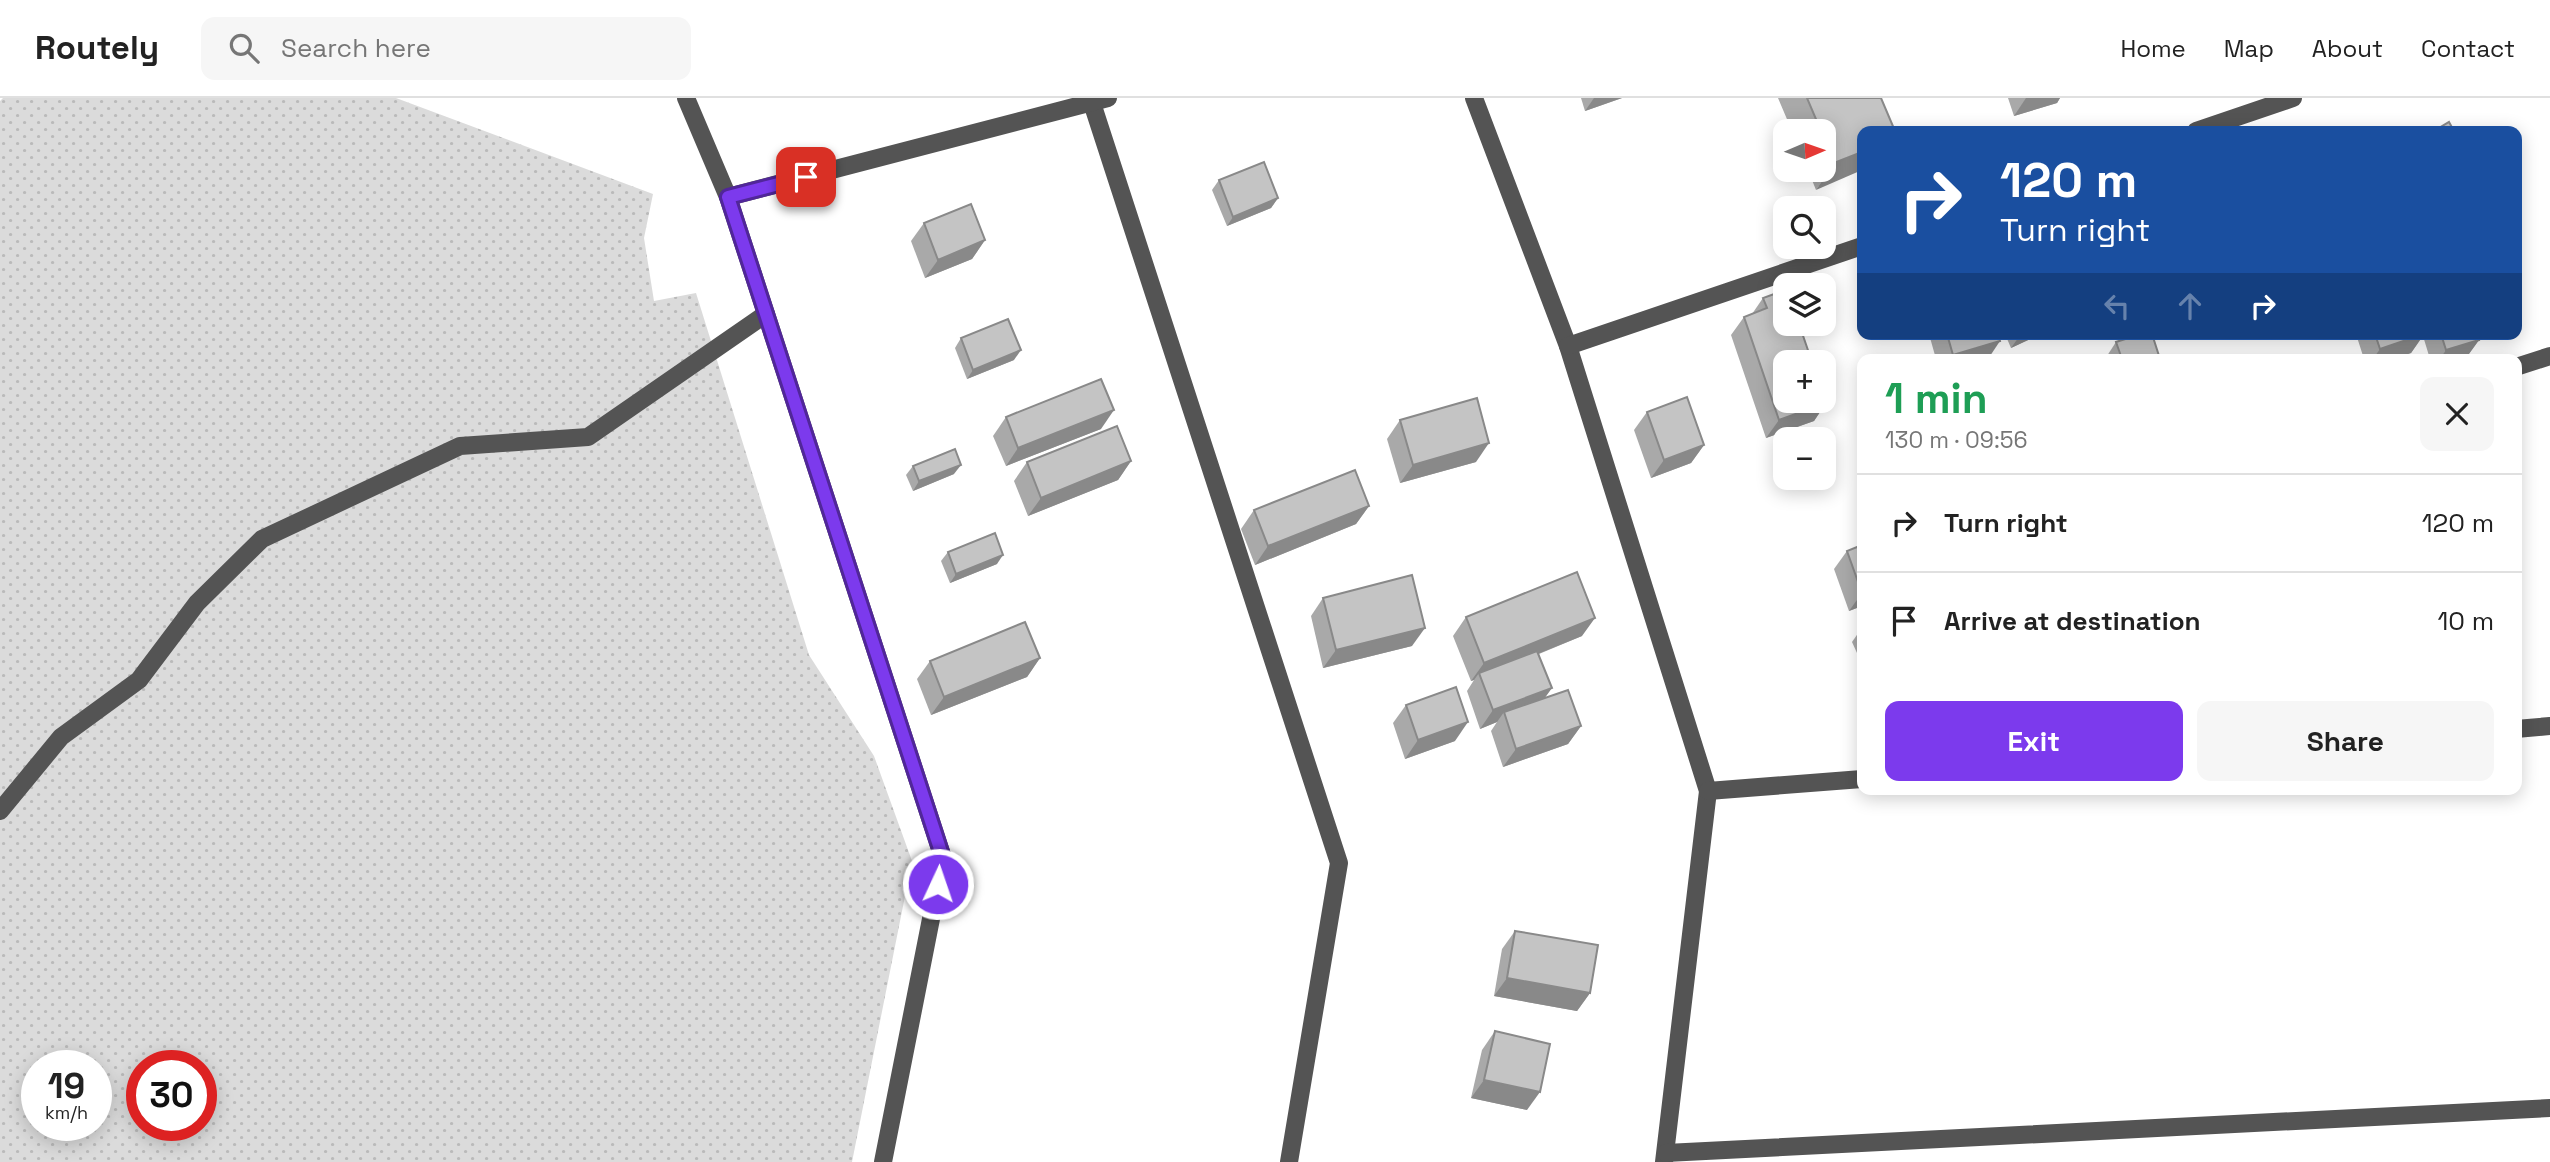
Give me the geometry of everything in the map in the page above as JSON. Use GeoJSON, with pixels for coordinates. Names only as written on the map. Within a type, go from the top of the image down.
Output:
{"type":"FeatureCollection","features":[{"type":"Feature","properties":{"kind":"street"},"geometry":{"type":"LineString","coordinates":[[686,98],[728,197],[943,858],[883,1162]]}},
{"type":"Feature","properties":{"kind":"street"},"geometry":{"type":"LineString","coordinates":[[1474,98],[1569,346],[1708,791],[1665,1158],[2550,1108]]}},
{"type":"Feature","properties":{"kind":"street"},"geometry":{"type":"LineString","coordinates":[[2211,126],[2293,98]]}},
{"type":"Feature","properties":{"kind":"street"},"geometry":{"type":"LineString","coordinates":[[728,197],[1100,101],[1339,863],[1289,1162]]}},
{"type":"Feature","properties":{"kind":"street"},"geometry":{"type":"LineString","coordinates":[[1569,346],[1857,248]]}},
{"type":"Feature","properties":{"kind":"street"},"geometry":{"type":"LineString","coordinates":[[0,811],[61,737],[139,680],[197,603],[262,539],[460,446],[588,437],[766,314]]}},
{"type":"Feature","properties":{"kind":"street"},"geometry":{"type":"LineString","coordinates":[[2522,365],[2550,356]]}},
{"type":"Feature","properties":{"kind":"street"},"geometry":{"type":"LineString","coordinates":[[2522,728],[2550,726]]}},
{"type":"Feature","properties":{"kind":"street"},"geometry":{"type":"LineString","coordinates":[[1708,791],[1857,779]]}},
{"type":"Feature","properties":{"kind":"shaded area"},"geometry":{"type":"Polygon","coordinates":[[[3,98],[396,98],[653,194],[644,238],[654,301],[696,293],[809,655],[874,756],[912,861],[852,1162],[0,1162],[0,101],[3,98]]]}},
{"type":"Feature","properties":{"kind":"building"},"geometry":{"type":"Polygon","coordinates":[[[1807,98],[1881,98],[1893,126],[1857,126],[1857,154],[1836,162],[1836,119],[1816,119],[1807,98]]]}},
{"type":"Feature","properties":{"kind":"building"},"geometry":{"type":"Polygon","coordinates":[[[1264,162],[1278,198],[1233,217],[1219,180],[1264,162]]]}},
{"type":"Feature","properties":{"kind":"building"},"geometry":{"type":"Polygon","coordinates":[[[971,204],[985,240],[938,260],[924,223],[971,204]]]}},
{"type":"Feature","properties":{"kind":"building"},"geometry":{"type":"Polygon","coordinates":[[[1773,294],[1773,336],[1803,336],[1808,350],[1773,350],[1773,402],[1744,317],[1767,308],[1763,298],[1773,294]]]}},
{"type":"Feature","properties":{"kind":"building"},"geometry":{"type":"Polygon","coordinates":[[[1008,319],[1021,350],[973,370],[961,338],[1008,319]]]}},
{"type":"Feature","properties":{"kind":"building"},"geometry":{"type":"Polygon","coordinates":[[[1949,340],[2000,340],[1956,354],[1953,354],[1949,340]]]}},
{"type":"Feature","properties":{"kind":"building"},"geometry":{"type":"Polygon","coordinates":[[[2154,340],[2158,354],[2120,354],[2116,342],[2154,340]]]}},
{"type":"Feature","properties":{"kind":"building"},"geometry":{"type":"Polygon","coordinates":[[[2377,340],[2406,340],[2380,349],[2377,340]]]}},
{"type":"Feature","properties":{"kind":"building"},"geometry":{"type":"Polygon","coordinates":[[[2443,340],[2479,340],[2446,350],[2443,340]]]}},
{"type":"Feature","properties":{"kind":"building"},"geometry":{"type":"Polygon","coordinates":[[[1101,379],[1114,410],[1018,448],[1006,417],[1101,379]]]}},
{"type":"Feature","properties":{"kind":"building"},"geometry":{"type":"Polygon","coordinates":[[[1687,397],[1704,445],[1664,460],[1647,412],[1687,397]]]}},
{"type":"Feature","properties":{"kind":"building"},"geometry":{"type":"Polygon","coordinates":[[[1477,398],[1489,443],[1413,465],[1400,420],[1477,398]]]}},
{"type":"Feature","properties":{"kind":"building"},"geometry":{"type":"Polygon","coordinates":[[[1777,413],[1798,413],[1779,420],[1777,413]]]}},
{"type":"Feature","properties":{"kind":"building"},"geometry":{"type":"Polygon","coordinates":[[[1117,426],[1131,461],[1041,498],[1027,462],[1117,426]]]}},
{"type":"Feature","properties":{"kind":"building"},"geometry":{"type":"Polygon","coordinates":[[[955,449],[961,465],[919,481],[913,466],[955,449]]]}},
{"type":"Feature","properties":{"kind":"building"},"geometry":{"type":"Polygon","coordinates":[[[1355,470],[1369,506],[1268,546],[1254,510],[1355,470]]]}},
{"type":"Feature","properties":{"kind":"building"},"geometry":{"type":"Polygon","coordinates":[[[995,533],[1003,555],[956,574],[948,552],[995,533]]]}},
{"type":"Feature","properties":{"kind":"building"},"geometry":{"type":"Polygon","coordinates":[[[1857,547],[1857,579],[1847,551],[1857,547]]]}},
{"type":"Feature","properties":{"kind":"building"},"geometry":{"type":"Polygon","coordinates":[[[1577,572],[1595,618],[1484,663],[1466,617],[1577,572]]]}},
{"type":"Feature","properties":{"kind":"building"},"geometry":{"type":"Polygon","coordinates":[[[1412,575],[1425,628],[1336,650],[1323,598],[1412,575]]]}},
{"type":"Feature","properties":{"kind":"building"},"geometry":{"type":"Polygon","coordinates":[[[1025,622],[1040,658],[944,697],[930,661],[1025,622]]]}},
{"type":"Feature","properties":{"kind":"building"},"geometry":{"type":"Polygon","coordinates":[[[1537,651],[1552,688],[1493,710],[1479,673],[1537,651]]]}},
{"type":"Feature","properties":{"kind":"building"},"geometry":{"type":"Polygon","coordinates":[[[1456,687],[1468,722],[1418,740],[1406,705],[1456,687]]]}},
{"type":"Feature","properties":{"kind":"building"},"geometry":{"type":"Polygon","coordinates":[[[1568,690],[1581,726],[1516,749],[1504,712],[1568,690]]]}},
{"type":"Feature","properties":{"kind":"building"},"geometry":{"type":"Polygon","coordinates":[[[1515,931],[1598,945],[1590,993],[1507,978],[1515,931]]]}},
{"type":"Feature","properties":{"kind":"building"},"geometry":{"type":"Polygon","coordinates":[[[1495,1031],[1550,1044],[1540,1092],[1484,1080],[1495,1031]]]}},
{"type":"Feature","properties":{"kind":"route"},"geometry":{"type":"LineString","coordinates":[[806,177],[728,197],[943,858],[938,884]]}}]}
